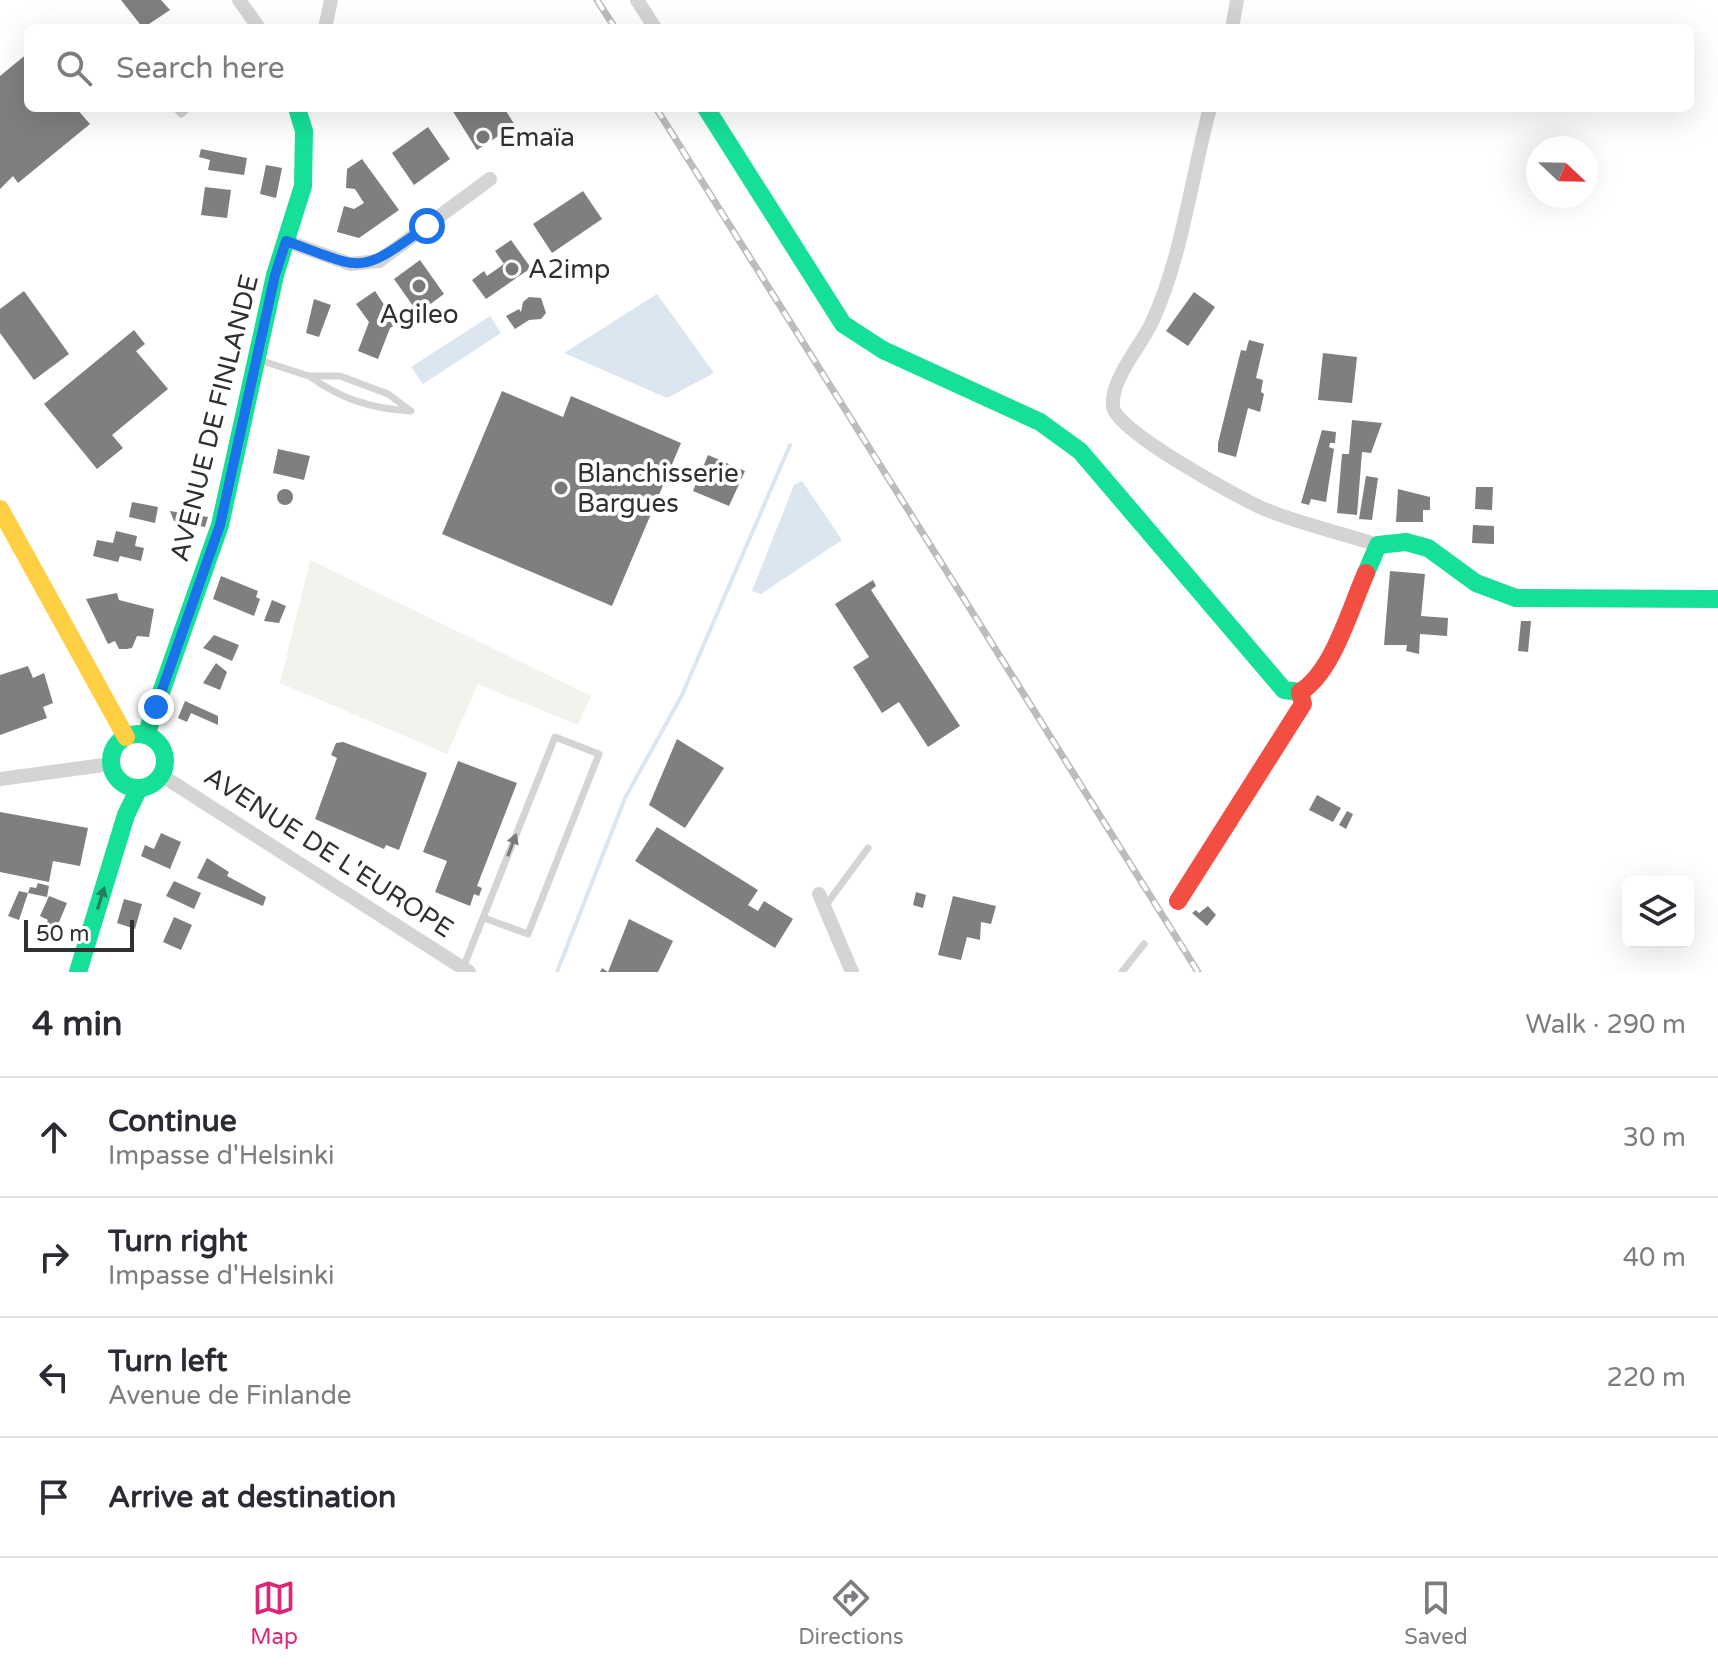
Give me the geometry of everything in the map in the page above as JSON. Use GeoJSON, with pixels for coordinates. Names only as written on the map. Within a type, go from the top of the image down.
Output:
{"type":"FeatureCollection","features":[{"type":"Feature","properties":{"kind":"street"},"geometry":{"type":"LineString","coordinates":[[239,0],[256,24]]}},
{"type":"Feature","properties":{"kind":"street"},"geometry":{"type":"LineString","coordinates":[[326,24],[331,0]]}},
{"type":"Feature","properties":{"kind":"street"},"geometry":{"type":"LineString","coordinates":[[637,0],[652,24]]}},
{"type":"Feature","properties":{"kind":"street"},"geometry":{"type":"LineString","coordinates":[[1233,24],[1237,0]]}},
{"type":"Feature","properties":{"kind":"street","name":"AVENUE DE FINLANDE"},"geometry":{"type":"LineString","coordinates":[[146,735],[220,525],[257,359],[303,186],[304,131],[298,112]]}},
{"type":"Feature","properties":{"kind":"street"},"geometry":{"type":"LineString","coordinates":[[708,112],[829,308],[843,324],[869,343],[1040,422],[1080,451],[1284,690],[1300,692],[1315,683],[1378,545]]}},
{"type":"Feature","properties":{"kind":"street"},"geometry":{"type":"LineString","coordinates":[[1209,112],[1167,290],[1146,338],[1117,384],[1112,405],[1117,421],[1153,446],[1263,508],[1378,545],[1406,542],[1428,548],[1476,583],[1516,598],[1718,599]]}},
{"type":"Feature","properties":{"kind":"street"},"geometry":{"type":"LineString","coordinates":[[286,241],[350,264],[379,261],[490,179]]}},
{"type":"Feature","properties":{"kind":"street"},"geometry":{"type":"LineString","coordinates":[[0,509],[126,737]]}},
{"type":"Feature","properties":{"kind":"street"},"geometry":{"type":"LineString","coordinates":[[1178,901],[1303,704],[1300,692]]}},
{"type":"Feature","properties":{"kind":"street"},"geometry":{"type":"LineString","coordinates":[[146,735],[163,751],[161,775],[152,784],[139,788],[117,779],[111,764],[114,748],[126,737],[146,735]]}},
{"type":"Feature","properties":{"kind":"street"},"geometry":{"type":"LineString","coordinates":[[0,779],[111,764]]}},
{"type":"Feature","properties":{"kind":"street","name":"AVENUE DE L'EUROPE"},"geometry":{"type":"LineString","coordinates":[[161,775],[466,970]]}},
{"type":"Feature","properties":{"kind":"street"},"geometry":{"type":"LineString","coordinates":[[78,972],[126,815],[139,788]]}},
{"type":"Feature","properties":{"kind":"street"},"geometry":{"type":"LineString","coordinates":[[823,899],[852,972]]}},
{"type":"Feature","properties":{"kind":"lane"},"geometry":{"type":"LineString","coordinates":[[257,359],[309,376],[334,394],[379,410],[411,411],[388,394],[340,376],[309,376]]}},
{"type":"Feature","properties":{"kind":"lane"},"geometry":{"type":"LineString","coordinates":[[466,970],[484,918],[555,737],[599,754],[528,934],[484,918]]}},
{"type":"Feature","properties":{"kind":"lane"},"geometry":{"type":"LineString","coordinates":[[823,899],[868,848]]}},
{"type":"Feature","properties":{"kind":"lane"},"geometry":{"type":"LineString","coordinates":[[1122,972],[1144,944]]}},
{"type":"Feature","properties":{"kind":"shaded area"},"geometry":{"type":"Polygon","coordinates":[[[657,294],[714,373],[667,398],[564,353],[657,294]]]}},
{"type":"Feature","properties":{"kind":"shaded area"},"geometry":{"type":"Polygon","coordinates":[[[490,316],[501,333],[423,384],[411,367],[490,316]]]}},
{"type":"Feature","properties":{"kind":"shaded area"},"geometry":{"type":"Polygon","coordinates":[[[802,481],[842,540],[761,594],[752,591],[794,485],[802,481]]]}},
{"type":"Feature","properties":{"kind":"shaded area"},"geometry":{"type":"Polygon","coordinates":[[[310,560],[591,696],[578,725],[478,684],[447,754],[280,683],[310,560]]]}},
{"type":"Feature","properties":{"kind":"building"},"geometry":{"type":"Polygon","coordinates":[[[121,0],[161,0],[170,10],[149,24],[140,24],[121,0]]]}},
{"type":"Feature","properties":{"kind":"building"},"geometry":{"type":"Polygon","coordinates":[[[24,56],[24,112],[80,112],[90,124],[18,183],[13,176],[0,189],[0,76],[24,56]]]}},
{"type":"Feature","properties":{"kind":"building","name":"Emaïa"},"geometry":{"type":"Polygon","coordinates":[[[453,112],[507,112],[515,125],[477,150],[453,112]]]}},
{"type":"Feature","properties":{"kind":"building"},"geometry":{"type":"Polygon","coordinates":[[[428,127],[450,159],[414,185],[392,153],[428,127]]]}},
{"type":"Feature","properties":{"kind":"building"},"geometry":{"type":"Polygon","coordinates":[[[201,149],[247,158],[244,175],[208,170],[210,160],[199,157],[201,149]]]}},
{"type":"Feature","properties":{"kind":"building"},"geometry":{"type":"Polygon","coordinates":[[[362,159],[399,210],[359,238],[337,232],[344,206],[354,209],[364,203],[355,189],[346,188],[347,169],[362,159]]]}},
{"type":"Feature","properties":{"kind":"building"},"geometry":{"type":"Polygon","coordinates":[[[266,165],[282,168],[276,198],[260,194],[266,165]]]}},
{"type":"Feature","properties":{"kind":"building"},"geometry":{"type":"Polygon","coordinates":[[[205,187],[231,190],[227,218],[201,215],[205,187]]]}},
{"type":"Feature","properties":{"kind":"building"},"geometry":{"type":"Polygon","coordinates":[[[583,191],[602,219],[552,253],[533,224],[583,191]]]}},
{"type":"Feature","properties":{"kind":"building","name":"A2imp"},"geometry":{"type":"Polygon","coordinates":[[[511,240],[531,268],[486,299],[472,280],[484,271],[487,276],[504,264],[495,251],[511,240]]]}},
{"type":"Feature","properties":{"kind":"building","name":"Agileo"},"geometry":{"type":"Polygon","coordinates":[[[420,260],[444,294],[418,313],[394,279],[420,260]]]}},
{"type":"Feature","properties":{"kind":"building"},"geometry":{"type":"Polygon","coordinates":[[[24,291],[69,354],[34,380],[0,333],[0,309],[24,291]]]}},
{"type":"Feature","properties":{"kind":"building"},"geometry":{"type":"Polygon","coordinates":[[[375,291],[397,324],[390,328],[378,359],[358,351],[369,322],[356,304],[375,291]]]}},
{"type":"Feature","properties":{"kind":"building"},"geometry":{"type":"Polygon","coordinates":[[[1194,292],[1215,307],[1188,346],[1166,331],[1194,292]]]}},
{"type":"Feature","properties":{"kind":"building"},"geometry":{"type":"Polygon","coordinates":[[[529,297],[541,298],[546,313],[541,319],[529,320],[515,329],[506,316],[519,309],[521,312],[523,302],[529,297]]]}},
{"type":"Feature","properties":{"kind":"building"},"geometry":{"type":"Polygon","coordinates":[[[314,299],[331,305],[319,337],[306,333],[314,299]]]}},
{"type":"Feature","properties":{"kind":"building"},"geometry":{"type":"Polygon","coordinates":[[[134,330],[145,344],[136,351],[168,389],[112,435],[123,448],[97,469],[44,404],[134,330]]]}},
{"type":"Feature","properties":{"kind":"building"},"geometry":{"type":"Polygon","coordinates":[[[1249,340],[1264,344],[1256,378],[1263,380],[1261,392],[1264,394],[1260,412],[1248,408],[1236,457],[1218,452],[1218,443],[1241,350],[1246,351],[1249,340]]]}},
{"type":"Feature","properties":{"kind":"building"},"geometry":{"type":"Polygon","coordinates":[[[1323,353],[1357,357],[1352,403],[1318,400],[1323,353]]]}},
{"type":"Feature","properties":{"kind":"building","name":"Blanchisserie Bargues"},"geometry":{"type":"Polygon","coordinates":[[[502,391],[563,417],[571,396],[681,443],[612,606],[442,534],[502,391]]]}},
{"type":"Feature","properties":{"kind":"building"},"geometry":{"type":"Polygon","coordinates":[[[1352,420],[1382,423],[1371,453],[1362,452],[1357,515],[1337,513],[1342,454],[1349,454],[1352,420]]]}},
{"type":"Feature","properties":{"kind":"building"},"geometry":{"type":"Polygon","coordinates":[[[1322,430],[1336,432],[1335,443],[1330,443],[1329,447],[1334,449],[1326,502],[1311,499],[1309,505],[1301,503],[1322,430]]]}},
{"type":"Feature","properties":{"kind":"building"},"geometry":{"type":"Polygon","coordinates":[[[278,449],[310,456],[304,480],[273,473],[278,449]]]}},
{"type":"Feature","properties":{"kind":"building"},"geometry":{"type":"Polygon","coordinates":[[[708,455],[745,471],[729,506],[693,491],[708,455]]]}},
{"type":"Feature","properties":{"kind":"building"},"geometry":{"type":"Polygon","coordinates":[[[1366,476],[1378,478],[1372,520],[1359,519],[1366,476]]]}},
{"type":"Feature","properties":{"kind":"building"},"geometry":{"type":"Polygon","coordinates":[[[1476,487],[1493,487],[1492,510],[1475,509],[1476,487]]]}},
{"type":"Feature","properties":{"kind":"building"},"geometry":{"type":"Polygon","coordinates":[[[285,489],[291,491],[291,503],[285,505],[279,503],[277,497],[279,491],[285,489]]]}},
{"type":"Feature","properties":{"kind":"building"},"geometry":{"type":"Polygon","coordinates":[[[1398,489],[1430,497],[1430,510],[1423,510],[1423,522],[1396,522],[1398,489]]]}},
{"type":"Feature","properties":{"kind":"building"},"geometry":{"type":"Polygon","coordinates":[[[132,502],[158,507],[155,523],[129,517],[132,502]]]}},
{"type":"Feature","properties":{"kind":"building"},"geometry":{"type":"Polygon","coordinates":[[[170,511],[208,517],[205,527],[174,521],[170,511]]]}},
{"type":"Feature","properties":{"kind":"building"},"geometry":{"type":"Polygon","coordinates":[[[1473,525],[1494,526],[1494,544],[1472,543],[1473,525]]]}},
{"type":"Feature","properties":{"kind":"building"},"geometry":{"type":"Polygon","coordinates":[[[116,531],[137,536],[135,546],[144,548],[141,561],[120,556],[118,562],[93,556],[97,540],[113,543],[116,531]]]}},
{"type":"Feature","properties":{"kind":"building"},"geometry":{"type":"Polygon","coordinates":[[[1390,571],[1425,574],[1421,616],[1448,618],[1447,636],[1420,634],[1419,654],[1406,651],[1407,645],[1384,645],[1390,571]]]}},
{"type":"Feature","properties":{"kind":"building"},"geometry":{"type":"Polygon","coordinates":[[[221,576],[258,591],[256,597],[260,599],[254,616],[213,599],[221,576]]]}},
{"type":"Feature","properties":{"kind":"building"},"geometry":{"type":"Polygon","coordinates":[[[873,580],[876,586],[871,590],[960,726],[928,747],[899,702],[882,713],[853,667],[869,657],[835,604],[873,580]]]}},
{"type":"Feature","properties":{"kind":"building"},"geometry":{"type":"Polygon","coordinates":[[[117,593],[119,600],[154,609],[149,637],[137,636],[132,648],[119,649],[115,641],[108,644],[86,599],[117,593]]]}},
{"type":"Feature","properties":{"kind":"building"},"geometry":{"type":"Polygon","coordinates":[[[272,600],[286,606],[279,623],[264,621],[272,600]]]}},
{"type":"Feature","properties":{"kind":"building"},"geometry":{"type":"Polygon","coordinates":[[[1521,621],[1531,621],[1528,652],[1518,651],[1521,621]]]}},
{"type":"Feature","properties":{"kind":"building"},"geometry":{"type":"Polygon","coordinates":[[[214,635],[239,645],[232,661],[203,648],[214,635]]]}},
{"type":"Feature","properties":{"kind":"building"},"geometry":{"type":"Polygon","coordinates":[[[216,663],[227,672],[220,690],[203,683],[216,663]]]}},
{"type":"Feature","properties":{"kind":"building"},"geometry":{"type":"Polygon","coordinates":[[[28,666],[33,678],[44,673],[53,703],[43,707],[47,718],[0,735],[0,675],[28,666]]]}},
{"type":"Feature","properties":{"kind":"building"},"geometry":{"type":"Polygon","coordinates":[[[185,701],[218,716],[218,725],[191,713],[187,722],[178,718],[185,701]]]}},
{"type":"Feature","properties":{"kind":"building"},"geometry":{"type":"Polygon","coordinates":[[[677,739],[724,768],[685,828],[649,805],[677,739]]]}},
{"type":"Feature","properties":{"kind":"building"},"geometry":{"type":"Polygon","coordinates":[[[343,742],[427,773],[399,850],[386,845],[384,849],[315,819],[337,758],[331,755],[336,743],[343,742]]]}},
{"type":"Feature","properties":{"kind":"building"},"geometry":{"type":"Polygon","coordinates":[[[458,761],[517,783],[477,886],[482,888],[479,896],[474,894],[470,906],[435,892],[447,861],[423,852],[458,761]]]}},
{"type":"Feature","properties":{"kind":"building"},"geometry":{"type":"Polygon","coordinates":[[[1317,795],[1341,808],[1333,822],[1309,810],[1317,795]]]}},
{"type":"Feature","properties":{"kind":"building"},"geometry":{"type":"Polygon","coordinates":[[[1347,811],[1353,814],[1346,829],[1339,825],[1347,811]]]}},
{"type":"Feature","properties":{"kind":"building"},"geometry":{"type":"Polygon","coordinates":[[[0,812],[88,828],[80,866],[53,861],[49,882],[0,872],[0,812]]]}},
{"type":"Feature","properties":{"kind":"building"},"geometry":{"type":"Polygon","coordinates":[[[657,827],[758,890],[748,905],[758,911],[764,901],[793,919],[775,948],[635,861],[657,827]]]}},
{"type":"Feature","properties":{"kind":"building"},"geometry":{"type":"Polygon","coordinates":[[[161,833],[181,842],[170,869],[141,856],[145,845],[154,849],[161,833]]]}},
{"type":"Feature","properties":{"kind":"building"},"geometry":{"type":"Polygon","coordinates":[[[207,858],[229,872],[227,876],[266,897],[263,906],[197,878],[207,858]]]}},
{"type":"Feature","properties":{"kind":"building"},"geometry":{"type":"Polygon","coordinates":[[[174,881],[201,893],[194,909],[166,896],[174,881]]]}},
{"type":"Feature","properties":{"kind":"building"},"geometry":{"type":"Polygon","coordinates":[[[38,883],[49,886],[47,897],[28,893],[30,887],[36,888],[38,883]]]}},
{"type":"Feature","properties":{"kind":"building"},"geometry":{"type":"Polygon","coordinates":[[[19,891],[28,893],[19,920],[8,916],[19,891]]]}},
{"type":"Feature","properties":{"kind":"building"},"geometry":{"type":"Polygon","coordinates":[[[916,892],[926,895],[923,908],[913,905],[916,892]]]}},
{"type":"Feature","properties":{"kind":"building"},"geometry":{"type":"Polygon","coordinates":[[[49,896],[67,903],[57,927],[46,924],[48,920],[40,916],[49,896]]]}},
{"type":"Feature","properties":{"kind":"building"},"geometry":{"type":"Polygon","coordinates":[[[953,896],[996,906],[991,924],[981,922],[980,940],[967,937],[961,960],[938,955],[953,896]]]}},
{"type":"Feature","properties":{"kind":"building"},"geometry":{"type":"Polygon","coordinates":[[[124,899],[142,904],[135,929],[117,923],[124,899]]]}},
{"type":"Feature","properties":{"kind":"building"},"geometry":{"type":"Polygon","coordinates":[[[1208,906],[1216,915],[1207,926],[1192,913],[1196,910],[1199,913],[1208,906]]]}},
{"type":"Feature","properties":{"kind":"building"},"geometry":{"type":"Polygon","coordinates":[[[174,917],[192,925],[181,950],[163,942],[174,917]]]}},
{"type":"Feature","properties":{"kind":"building"},"geometry":{"type":"Polygon","coordinates":[[[629,919],[673,941],[658,972],[608,972],[629,919]]]}},
{"type":"Feature","properties":{"kind":"waterway"},"geometry":{"type":"LineString","coordinates":[[557,972],[625,798],[682,695],[790,445]]}},
{"type":"Feature","properties":{"kind":"railway"},"geometry":{"type":"LineString","coordinates":[[597,0],[612,24]]}},
{"type":"Feature","properties":{"kind":"railway"},"geometry":{"type":"LineString","coordinates":[[659,112],[1198,972]]}},
{"type":"Feature","properties":{"kind":"traffic: fast"},"geometry":{"type":"LineString","coordinates":[[146,735],[220,525],[275,275],[303,186],[304,131],[298,112]]}},
{"type":"Feature","properties":{"kind":"traffic: fast"},"geometry":{"type":"LineString","coordinates":[[709,112],[843,324],[883,350],[1040,422],[1080,451],[1284,690],[1300,692]]}},
{"type":"Feature","properties":{"kind":"traffic: fast"},"geometry":{"type":"LineString","coordinates":[[1366,573],[1378,545],[1406,542],[1428,548],[1476,583],[1516,598],[1718,599]]}},
{"type":"Feature","properties":{"kind":"traffic: fast"},"geometry":{"type":"LineString","coordinates":[[138,734],[157,742],[165,761],[157,780],[138,788],[119,780],[111,761],[119,742],[138,734]]}},
{"type":"Feature","properties":{"kind":"traffic: fast"},"geometry":{"type":"LineString","coordinates":[[78,972],[126,815],[139,788]]}},
{"type":"Feature","properties":{"kind":"traffic: slow"},"geometry":{"type":"LineString","coordinates":[[0,509],[126,737]]}},
{"type":"Feature","properties":{"kind":"traffic: jam"},"geometry":{"type":"LineString","coordinates":[[1178,901],[1303,704],[1300,692],[1312,683],[1331,655],[1366,573]]}},
{"type":"Feature","properties":{"kind":"place","name":"Emaïa"},"geometry":{"type":"Point","coordinates":[483,137]}},
{"type":"Feature","properties":{"kind":"place","name":"A2imp"},"geometry":{"type":"Point","coordinates":[512,269]}},
{"type":"Feature","properties":{"kind":"place","name":"Agileo"},"geometry":{"type":"Point","coordinates":[419,286]}},
{"type":"Feature","properties":{"kind":"place","name":"Blanchisserie Bargues"},"geometry":{"type":"Point","coordinates":[561,488]}},
{"type":"Feature","properties":{"kind":"route"},"geometry":{"type":"LineString","coordinates":[[156,707],[220,525],[275,275],[286,241],[350,264],[366,265],[379,261],[427,226]]}}]}
